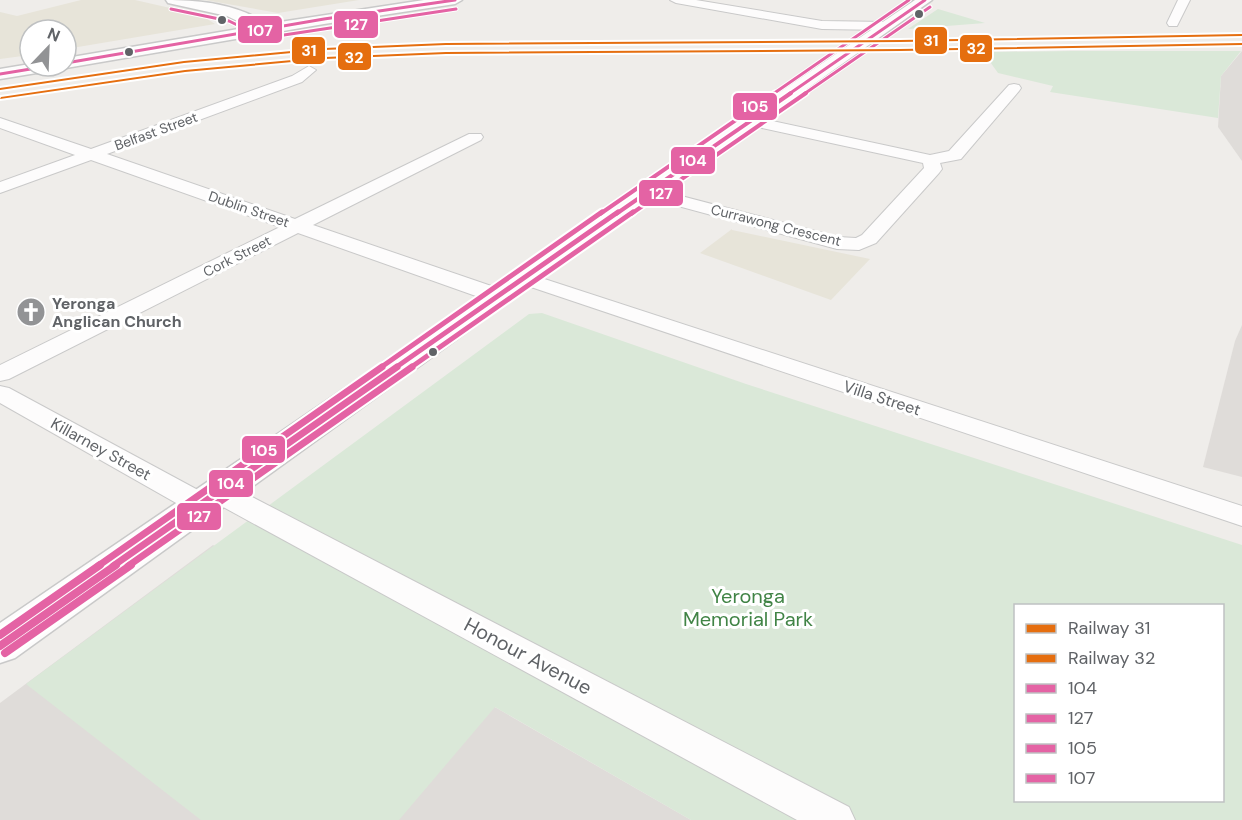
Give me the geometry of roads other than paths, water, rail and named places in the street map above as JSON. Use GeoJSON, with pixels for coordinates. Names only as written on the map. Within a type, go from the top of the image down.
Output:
{"type":"FeatureCollection","features":[{"type":"Feature","properties":{"kind":"street"},"geometry":{"type":"LineString","coordinates":[[173,0],[236,14],[261,26]]}},
{"type":"Feature","properties":{"kind":"street"},"geometry":{"type":"LineString","coordinates":[[78,61],[401,0]]}},
{"type":"Feature","properties":{"kind":"street"},"geometry":{"type":"LineString","coordinates":[[78,54],[261,26],[455,0]]}},
{"type":"Feature","properties":{"kind":"street"},"geometry":{"type":"LineString","coordinates":[[676,0],[822,24],[887,26]]}},
{"type":"Feature","properties":{"kind":"street"},"geometry":{"type":"LineString","coordinates":[[0,646],[523,278],[925,0]]}},
{"type":"Feature","properties":{"kind":"street"},"geometry":{"type":"LineString","coordinates":[[1173,23],[1184,0]]}},
{"type":"Feature","properties":{"kind":"street"},"geometry":{"type":"LineString","coordinates":[[0,66],[18,64]]}},
{"type":"Feature","properties":{"kind":"street","name":"Belfast Street"},"geometry":{"type":"LineString","coordinates":[[0,188],[297,79],[309,69]]}},
{"type":"Feature","properties":{"kind":"street"},"geometry":{"type":"LineString","coordinates":[[0,74],[18,71]]}},
{"type":"Feature","properties":{"kind":"street"},"geometry":{"type":"LineString","coordinates":[[749,121],[930,160],[955,155],[1014,88]]}},
{"type":"Feature","properties":{"kind":"street","name":"Dublin Street"},"geometry":{"type":"LineString","coordinates":[[0,123],[498,296]]}},
{"type":"Feature","properties":{"kind":"street","name":"Cork Street"},"geometry":{"type":"LineString","coordinates":[[0,374],[475,137]]}},
{"type":"Feature","properties":{"kind":"street","name":"Currawong Crescent"},"geometry":{"type":"LineString","coordinates":[[647,192],[837,243],[860,244],[869,239],[933,169],[930,160]]}},
{"type":"Feature","properties":{"kind":"street","name":"Villa Street"},"geometry":{"type":"LineString","coordinates":[[523,278],[1242,516]]}},
{"type":"Feature","properties":{"kind":"street","name":"Killarney Street"},"geometry":{"type":"LineString","coordinates":[[0,393],[212,499]]}},
{"type":"Feature","properties":{"kind":"street","name":"Honour Avenue"},"geometry":{"type":"LineString","coordinates":[[212,499],[835,820]]}},
{"type":"Feature","properties":{"kind":"rail line","name":"31"},"geometry":{"type":"LineString","coordinates":[[0,89],[184,62],[324,49],[446,44],[900,41],[1242,35]]}},
{"type":"Feature","properties":{"kind":"rail line","name":"32"},"geometry":{"type":"LineString","coordinates":[[1,98],[185,71],[325,58],[446,53],[900,50],[1242,44]]}},
{"type":"Feature","properties":{"kind":"place","name":"Yeronga Anglican Church"},"geometry":{"type":"Point","coordinates":[31,312]}},
{"type":"Feature","properties":{"kind":"park label","name":"Yeronga Memorial Park"},"geometry":{"type":"Point","coordinates":[748,608]}}]}
